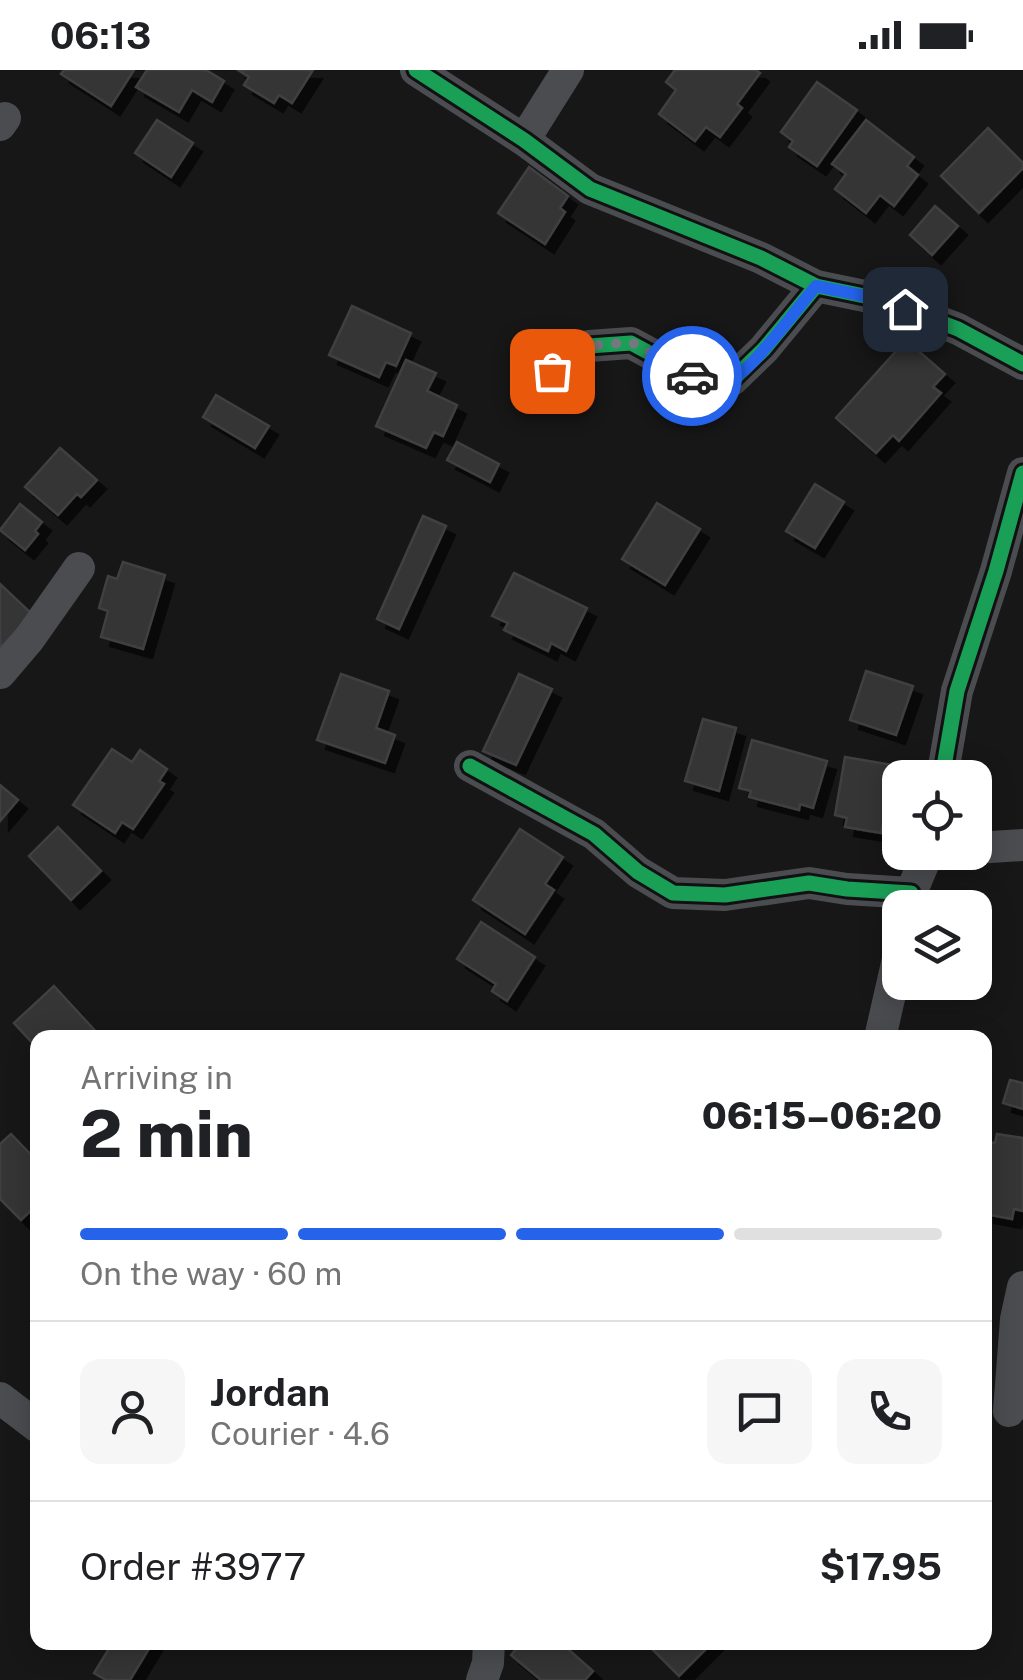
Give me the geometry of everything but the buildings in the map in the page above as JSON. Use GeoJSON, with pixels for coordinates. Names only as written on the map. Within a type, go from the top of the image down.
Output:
{"type":"FeatureCollection","features":[{"type":"Feature","properties":{"kind":"street"},"geometry":{"type":"LineString","coordinates":[[416,70],[590,188],[761,258],[816,286],[879,299],[958,329],[1023,364]]}},
{"type":"Feature","properties":{"kind":"street"},"geometry":{"type":"LineString","coordinates":[[524,140],[568,70]]}},
{"type":"Feature","properties":{"kind":"street"},"geometry":{"type":"LineString","coordinates":[[552,371],[589,346],[631,342],[707,384],[732,380],[764,349],[816,286]]}},
{"type":"Feature","properties":{"kind":"street"},"geometry":{"type":"LineString","coordinates":[[945,760],[957,691],[1023,472]]}},
{"type":"Feature","properties":{"kind":"street"},"geometry":{"type":"LineString","coordinates":[[0,673],[79,568]]}},
{"type":"Feature","properties":{"kind":"street"},"geometry":{"type":"LineString","coordinates":[[470,766],[594,834],[638,872],[672,893],[725,895],[809,884],[882,895]]}},
{"type":"Feature","properties":{"kind":"street"},"geometry":{"type":"LineString","coordinates":[[992,847],[1023,846]]}},
{"type":"Feature","properties":{"kind":"street"},"geometry":{"type":"LineString","coordinates":[[882,1030],[889,1000]]}},
{"type":"Feature","properties":{"kind":"street"},"geometry":{"type":"LineString","coordinates":[[1006,1410],[1023,1287]]}},
{"type":"Feature","properties":{"kind":"street"},"geometry":{"type":"LineString","coordinates":[[0,1398],[30,1422]]}},
{"type":"Feature","properties":{"kind":"street"},"geometry":{"type":"LineString","coordinates":[[482,1680],[489,1650]]}},
{"type":"Feature","properties":{"kind":"cycle path"},"geometry":{"type":"LineString","coordinates":[[416,70],[524,140],[590,189],[761,258],[816,286],[879,299],[958,329],[1023,364]]}},
{"type":"Feature","properties":{"kind":"cycle path"},"geometry":{"type":"LineString","coordinates":[[552,371],[589,346],[631,343],[707,384],[732,380],[764,349],[816,286]]}},
{"type":"Feature","properties":{"kind":"cycle path"},"geometry":{"type":"LineString","coordinates":[[945,760],[957,691],[1023,473]]}},
{"type":"Feature","properties":{"kind":"cycle path"},"geometry":{"type":"LineString","coordinates":[[470,766],[594,834],[638,872],[673,893],[725,895],[809,883],[882,891]]}},
{"type":"Feature","properties":{"kind":"way so far"},"geometry":{"type":"LineString","coordinates":[[552,371],[589,346],[631,342],[692,376]]}},
{"type":"Feature","properties":{"kind":"route"},"geometry":{"type":"LineString","coordinates":[[692,376],[707,384],[732,380],[764,349],[816,286],[879,299],[905,309]]}}]}
